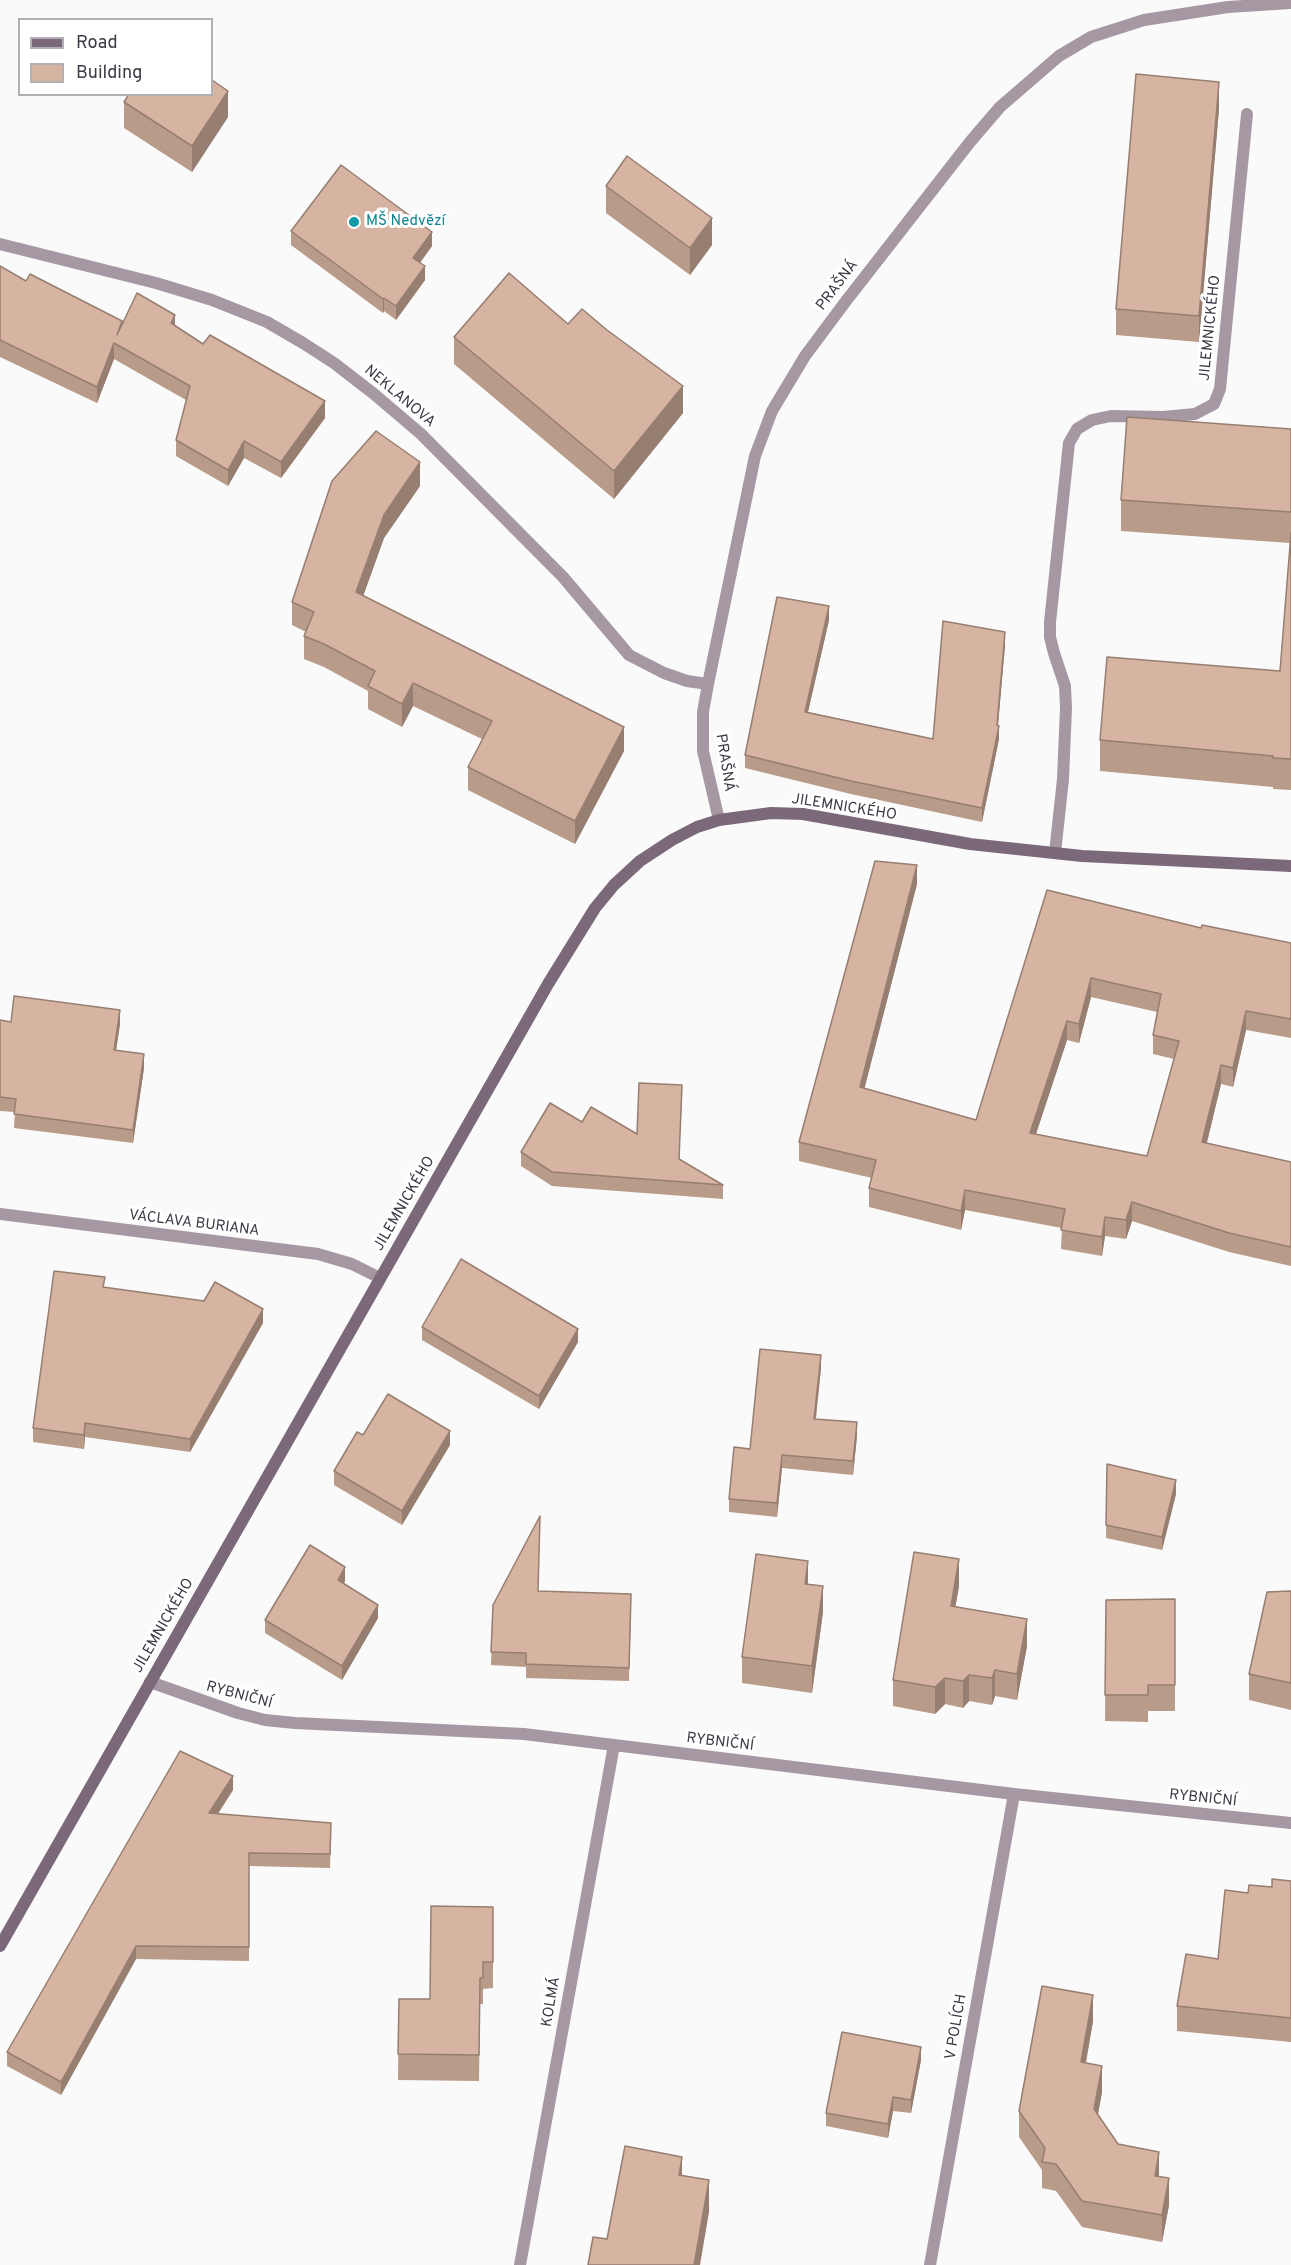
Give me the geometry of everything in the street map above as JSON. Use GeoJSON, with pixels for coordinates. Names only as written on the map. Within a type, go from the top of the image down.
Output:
{"type":"FeatureCollection","features":[{"type":"Feature","properties":{"kind":"main road","name":"JILEMNICKÉHO"},"geometry":{"type":"LineString","coordinates":[[0,1946],[542,994],[595,908],[614,885],[640,861],[685,833],[719,820],[756,813],[802,814],[970,844],[1055,853],[1146,861],[1291,866]]}},
{"type":"Feature","properties":{"kind":"street","name":"PRAŠNÁ"},"geometry":{"type":"LineString","coordinates":[[719,820],[704,751],[703,712],[708,684],[755,456],[772,411],[805,356],[974,136],[1000,107],[1040,71],[1074,46],[1144,20],[1228,7],[1291,3]]}},
{"type":"Feature","properties":{"kind":"street","name":"JILEMNICKÉHO"},"geometry":{"type":"LineString","coordinates":[[1055,853],[1063,779],[1066,708],[1065,686],[1050,637],[1050,622],[1069,443],[1077,429],[1092,420],[1110,416],[1163,417],[1195,414],[1214,404],[1220,389],[1247,114]]}},
{"type":"Feature","properties":{"kind":"street","name":"NEKLANOVA"},"geometry":{"type":"LineString","coordinates":[[0,244],[156,283],[212,300],[267,322],[303,343],[367,388],[421,434],[563,577],[629,655],[663,673],[687,681],[708,684]]}},
{"type":"Feature","properties":{"kind":"street","name":"VÁCLAVA BURIANA"},"geometry":{"type":"LineString","coordinates":[[0,1214],[318,1254],[352,1264],[380,1278]]}},
{"type":"Feature","properties":{"kind":"street","name":"RYBNIČNÍ"},"geometry":{"type":"LineString","coordinates":[[150,1682],[203,1702],[265,1719],[295,1723],[524,1734],[1014,1794],[1291,1824]]}},
{"type":"Feature","properties":{"kind":"street","name":"KOLMÁ"},"geometry":{"type":"LineString","coordinates":[[520,2265],[614,1745]]}},
{"type":"Feature","properties":{"kind":"street","name":"V POLÍCH"},"geometry":{"type":"LineString","coordinates":[[930,2265],[1014,1794]]}},
{"type":"Feature","properties":{"kind":"building"},"geometry":{"type":"Polygon","coordinates":[[[1136,74],[1219,82],[1199,316],[1116,309],[1136,74]]]}},
{"type":"Feature","properties":{"kind":"building"},"geometry":{"type":"Polygon","coordinates":[[[213,81],[228,91],[192,146],[124,102],[128,96],[213,96],[213,81]]]}},
{"type":"Feature","properties":{"kind":"building"},"geometry":{"type":"Polygon","coordinates":[[[627,156],[712,218],[690,248],[606,186],[627,156]]]}},
{"type":"Feature","properties":{"kind":"building","name":"MŠ Nedvězí"},"geometry":{"type":"Polygon","coordinates":[[[341,165],[432,232],[413,258],[425,266],[396,306],[383,299],[291,231],[341,165]]]}},
{"type":"Feature","properties":{"kind":"building"},"geometry":{"type":"Polygon","coordinates":[[[0,266],[26,281],[30,274],[122,321],[117,335],[137,293],[175,315],[171,323],[203,344],[210,335],[325,401],[281,462],[244,441],[228,470],[176,440],[190,386],[114,343],[97,387],[0,340],[0,266]]]}},
{"type":"Feature","properties":{"kind":"building"},"geometry":{"type":"Polygon","coordinates":[[[509,273],[568,324],[582,309],[683,386],[614,471],[454,337],[509,273]]]}},
{"type":"Feature","properties":{"kind":"building"},"geometry":{"type":"Polygon","coordinates":[[[1127,417],[1291,429],[1291,512],[1121,500],[1127,417]]]}},
{"type":"Feature","properties":{"kind":"building"},"geometry":{"type":"Polygon","coordinates":[[[376,431],[420,462],[384,515],[356,592],[624,727],[575,821],[468,767],[492,721],[413,683],[402,704],[368,686],[375,671],[304,636],[314,612],[292,602],[332,481],[376,431]]]}},
{"type":"Feature","properties":{"kind":"building"},"geometry":{"type":"Polygon","coordinates":[[[1291,533],[1291,759],[1100,740],[1107,657],[1280,671],[1291,533]]]}},
{"type":"Feature","properties":{"kind":"building"},"geometry":{"type":"Polygon","coordinates":[[[777,597],[829,606],[805,712],[933,739],[943,621],[1005,632],[997,725],[999,726],[982,808],[851,781],[745,755],[777,597]]]}},
{"type":"Feature","properties":{"kind":"building"},"geometry":{"type":"Polygon","coordinates":[[[875,861],[917,865],[860,1087],[976,1120],[1047,890],[1201,928],[1202,925],[1291,943],[1291,1019],[1246,1011],[1233,1068],[1221,1065],[1202,1142],[1291,1162],[1291,1247],[1229,1233],[1132,1202],[1126,1220],[1105,1217],[1102,1237],[1061,1230],[1065,1209],[965,1190],[961,1211],[869,1188],[876,1160],[799,1142],[875,861]],[[1091,978],[1079,1024],[1067,1021],[1030,1133],[1147,1156],[1179,1041],[1153,1035],[1161,994],[1091,978]]]}},
{"type":"Feature","properties":{"kind":"building"},"geometry":{"type":"Polygon","coordinates":[[[14,996],[120,1010],[114,1050],[144,1054],[133,1130],[14,1114],[16,1099],[0,1097],[0,1020],[11,1022],[14,996]]]}},
{"type":"Feature","properties":{"kind":"building"},"geometry":{"type":"Polygon","coordinates":[[[639,1083],[682,1085],[679,1159],[723,1185],[552,1172],[521,1152],[550,1103],[582,1122],[591,1107],[637,1134],[639,1083]]]}},
{"type":"Feature","properties":{"kind":"building"},"geometry":{"type":"Polygon","coordinates":[[[461,1259],[578,1329],[539,1396],[422,1327],[461,1259]]]}},
{"type":"Feature","properties":{"kind":"building"},"geometry":{"type":"Polygon","coordinates":[[[54,1271],[105,1277],[103,1287],[204,1301],[215,1282],[263,1309],[190,1439],[85,1423],[84,1435],[33,1428],[54,1271]]]}},
{"type":"Feature","properties":{"kind":"building"},"geometry":{"type":"Polygon","coordinates":[[[760,1349],[821,1355],[814,1419],[857,1422],[853,1461],[782,1455],[777,1503],[729,1499],[734,1447],[750,1449],[760,1349]]]}},
{"type":"Feature","properties":{"kind":"building"},"geometry":{"type":"Polygon","coordinates":[[[388,1394],[450,1431],[402,1511],[334,1471],[357,1432],[363,1435],[388,1394]]]}},
{"type":"Feature","properties":{"kind":"building"},"geometry":{"type":"Polygon","coordinates":[[[1107,1464],[1176,1480],[1162,1537],[1106,1525],[1107,1464]]]}},
{"type":"Feature","properties":{"kind":"building"},"geometry":{"type":"Polygon","coordinates":[[[540,1516],[538,1591],[631,1594],[629,1668],[526,1664],[526,1653],[491,1652],[493,1605],[540,1516]]]}},
{"type":"Feature","properties":{"kind":"building"},"geometry":{"type":"Polygon","coordinates":[[[310,1545],[345,1567],[338,1580],[378,1605],[342,1666],[265,1620],[310,1545]]]}},
{"type":"Feature","properties":{"kind":"building"},"geometry":{"type":"Polygon","coordinates":[[[914,1552],[959,1559],[951,1606],[1027,1619],[1017,1674],[995,1670],[992,1678],[969,1675],[963,1681],[945,1678],[935,1687],[893,1680],[914,1552]]]}},
{"type":"Feature","properties":{"kind":"building"},"geometry":{"type":"Polygon","coordinates":[[[756,1554],[808,1561],[805,1584],[823,1586],[812,1666],[742,1657],[756,1554]]]}},
{"type":"Feature","properties":{"kind":"building"},"geometry":{"type":"Polygon","coordinates":[[[1291,1591],[1291,1683],[1249,1674],[1267,1592],[1291,1591]]]}},
{"type":"Feature","properties":{"kind":"building"},"geometry":{"type":"Polygon","coordinates":[[[1175,1599],[1175,1685],[1148,1685],[1148,1695],[1105,1695],[1106,1600],[1175,1599]]]}},
{"type":"Feature","properties":{"kind":"building"},"geometry":{"type":"Polygon","coordinates":[[[180,1751],[233,1776],[209,1813],[331,1823],[330,1854],[249,1853],[249,1947],[136,1946],[61,2082],[7,2052],[180,1751]]]}},
{"type":"Feature","properties":{"kind":"building"},"geometry":{"type":"Polygon","coordinates":[[[1272,1879],[1291,1881],[1291,2018],[1177,2006],[1186,1954],[1218,1959],[1225,1890],[1248,1893],[1249,1885],[1272,1887],[1272,1879]]]}},
{"type":"Feature","properties":{"kind":"building"},"geometry":{"type":"Polygon","coordinates":[[[431,1906],[493,1907],[493,1962],[483,1962],[483,1978],[480,1978],[479,2055],[398,2054],[399,1999],[430,1999],[431,1906]]]}},
{"type":"Feature","properties":{"kind":"building"},"geometry":{"type":"Polygon","coordinates":[[[1042,1986],[1093,1995],[1081,2062],[1102,2066],[1094,2109],[1118,2144],[1159,2152],[1155,2176],[1169,2178],[1162,2215],[1082,2201],[1056,2164],[1042,2162],[1045,2148],[1019,2111],[1042,1986]]]}},
{"type":"Feature","properties":{"kind":"building"},"geometry":{"type":"Polygon","coordinates":[[[842,2032],[921,2047],[911,2100],[893,2097],[888,2124],[826,2113],[842,2032]]]}},
{"type":"Feature","properties":{"kind":"building"},"geometry":{"type":"Polygon","coordinates":[[[625,2146],[682,2157],[679,2175],[709,2180],[694,2265],[588,2265],[593,2237],[607,2239],[625,2146]]]}},
{"type":"Feature","properties":{"kind":"place","name":"MŠ Nedvězí"},"geometry":{"type":"Point","coordinates":[354,222]}}]}
